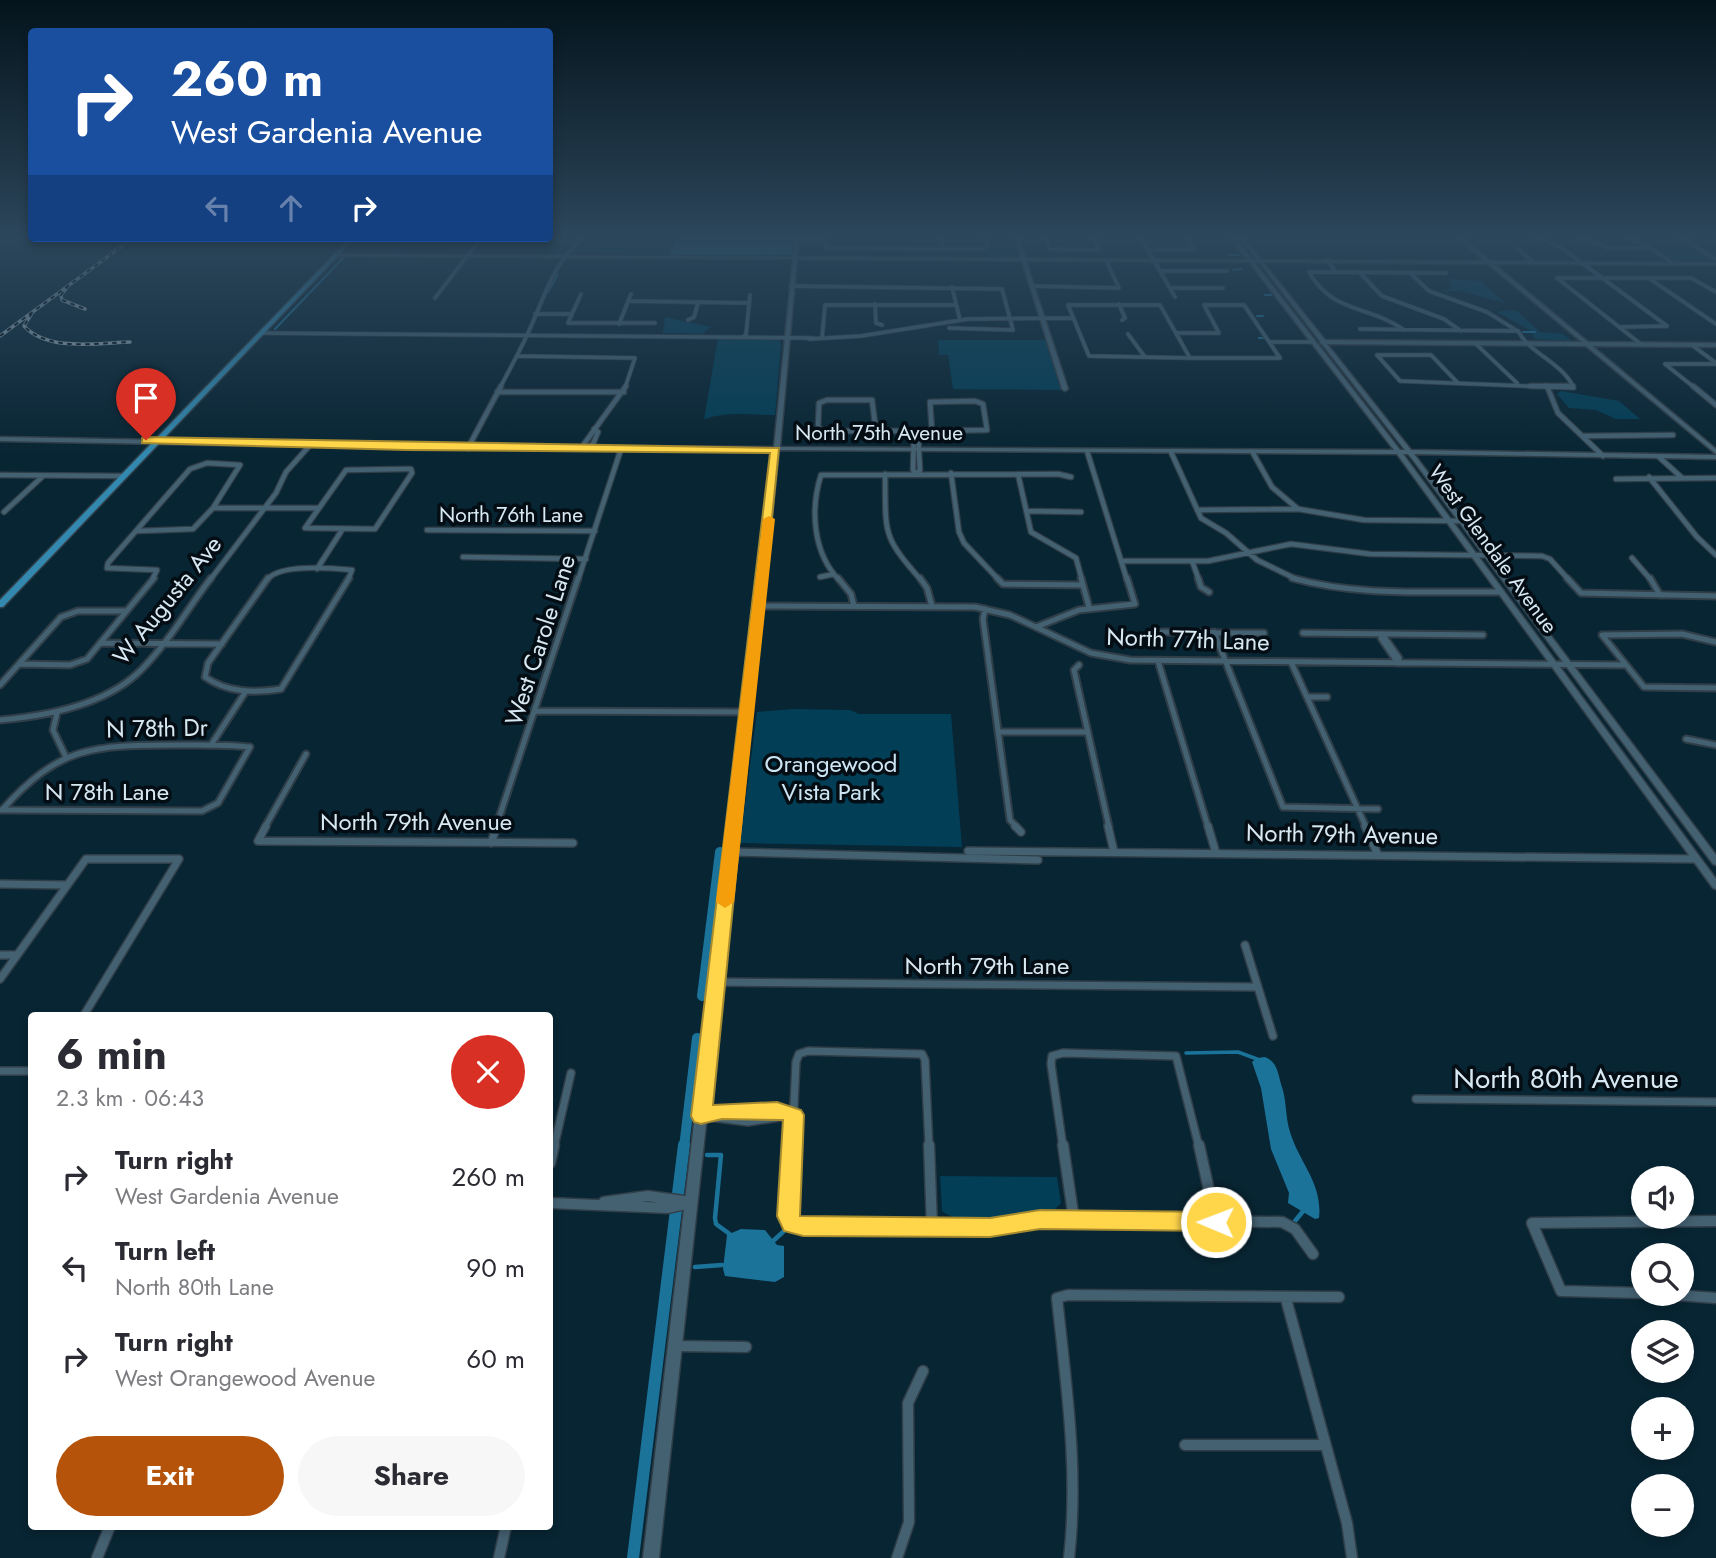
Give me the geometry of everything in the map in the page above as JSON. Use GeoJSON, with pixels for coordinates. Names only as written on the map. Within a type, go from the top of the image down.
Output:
{"type":"FeatureCollection","features":[{"type":"Feature","properties":{"kind":"main road"},"geometry":{"type":"LineString","coordinates":[[0,605],[283,311]]}},
{"type":"Feature","properties":{"kind":"street"},"geometry":{"type":"LineString","coordinates":[[468,448],[527,336],[537,311]]}},
{"type":"Feature","properties":{"kind":"street"},"geometry":{"type":"LineString","coordinates":[[572,311],[568,323],[655,323]]}},
{"type":"Feature","properties":{"kind":"street"},"geometry":{"type":"LineString","coordinates":[[619,324],[624,311]]}},
{"type":"Feature","properties":{"kind":"street"},"geometry":{"type":"LineString","coordinates":[[688,320],[694,317],[696,311]]}},
{"type":"Feature","properties":{"kind":"street"},"geometry":{"type":"LineString","coordinates":[[743,337],[746,335],[748,311]]}},
{"type":"Feature","properties":{"kind":"street"},"geometry":{"type":"LineString","coordinates":[[651,1558],[675,1346],[679,1203],[701,1116],[760,606],[789,311]]}},
{"type":"Feature","properties":{"kind":"street"},"geometry":{"type":"LineString","coordinates":[[822,338],[824,311]]}},
{"type":"Feature","properties":{"kind":"street"},"geometry":{"type":"LineString","coordinates":[[875,311],[876,323],[882,325]]}},
{"type":"Feature","properties":{"kind":"street"},"geometry":{"type":"LineString","coordinates":[[957,311],[960,320]]}},
{"type":"Feature","properties":{"kind":"street"},"geometry":{"type":"LineString","coordinates":[[949,328],[1013,330],[1008,311]]}},
{"type":"Feature","properties":{"kind":"street"},"geometry":{"type":"LineString","coordinates":[[1040,311],[1065,389]]}},
{"type":"Feature","properties":{"kind":"street"},"geometry":{"type":"LineString","coordinates":[[1071,311],[1089,356],[1280,358],[1248,311]]}},
{"type":"Feature","properties":{"kind":"street"},"geometry":{"type":"LineString","coordinates":[[1122,311],[1125,318],[1122,320]]}},
{"type":"Feature","properties":{"kind":"street"},"geometry":{"type":"LineString","coordinates":[[1163,311],[1190,358]]}},
{"type":"Feature","properties":{"kind":"street"},"geometry":{"type":"LineString","coordinates":[[1177,333],[1219,333],[1207,311]]}},
{"type":"Feature","properties":{"kind":"street","name":"West Glendale Avenue"},"geometry":{"type":"LineString","coordinates":[[1289,311],[1399,454],[1716,886]]}},
{"type":"Feature","properties":{"kind":"street","name":"West Glendale Avenue"},"geometry":{"type":"LineString","coordinates":[[1299,311],[1411,454],[1716,860]]}},
{"type":"Feature","properties":{"kind":"street"},"geometry":{"type":"LineString","coordinates":[[1357,311],[1404,330]]}},
{"type":"Feature","properties":{"kind":"street"},"geometry":{"type":"LineString","coordinates":[[1422,311],[1444,319],[1461,331]]}},
{"type":"Feature","properties":{"kind":"street"},"geometry":{"type":"LineString","coordinates":[[1457,383],[1431,355],[1377,355],[1399,382],[1457,383],[1517,383],[1574,388],[1567,376],[1518,331],[1483,311]]}},
{"type":"Feature","properties":{"kind":"street"},"geometry":{"type":"LineString","coordinates":[[1547,311],[1716,452]]}},
{"type":"Feature","properties":{"kind":"street"},"geometry":{"type":"LineString","coordinates":[[1598,311],[1642,345]]}},
{"type":"Feature","properties":{"kind":"street"},"geometry":{"type":"LineString","coordinates":[[1619,327],[1667,326],[1646,311]]}},
{"type":"Feature","properties":{"kind":"street"},"geometry":{"type":"LineString","coordinates":[[1696,311],[1716,324]]}},
{"type":"Feature","properties":{"kind":"street"},"geometry":{"type":"LineString","coordinates":[[535,314],[571,314]]}},
{"type":"Feature","properties":{"kind":"street"},"geometry":{"type":"LineString","coordinates":[[261,333],[822,338],[960,320],[1073,318]]}},
{"type":"Feature","properties":{"kind":"street"},"geometry":{"type":"LineString","coordinates":[[1360,329],[1518,331]]}},
{"type":"Feature","properties":{"kind":"street"},"geometry":{"type":"LineString","coordinates":[[1128,334],[1145,357]]}},
{"type":"Feature","properties":{"kind":"street"},"geometry":{"type":"LineString","coordinates":[[1271,342],[1716,345]]}},
{"type":"Feature","properties":{"kind":"street"},"geometry":{"type":"LineString","coordinates":[[1394,343],[1404,355]]}},
{"type":"Feature","properties":{"kind":"street"},"geometry":{"type":"LineString","coordinates":[[1476,344],[1517,383]]}},
{"type":"Feature","properties":{"kind":"street"},"geometry":{"type":"LineString","coordinates":[[1692,345],[1716,363]]}},
{"type":"Feature","properties":{"kind":"street"},"geometry":{"type":"LineString","coordinates":[[517,356],[635,358],[624,392],[594,429],[598,432],[593,444],[586,449]]}},
{"type":"Feature","properties":{"kind":"street"},"geometry":{"type":"LineString","coordinates":[[1716,363],[1665,364],[1716,405]]}},
{"type":"Feature","properties":{"kind":"street"},"geometry":{"type":"LineString","coordinates":[[1546,385],[1557,411],[1603,456]]}},
{"type":"Feature","properties":{"kind":"street"},"geometry":{"type":"LineString","coordinates":[[497,392],[624,392]]}},
{"type":"Feature","properties":{"kind":"street"},"geometry":{"type":"LineString","coordinates":[[876,431],[872,400],[821,400],[819,430],[876,431],[932,431],[988,430],[981,402],[930,402],[932,431]]}},
{"type":"Feature","properties":{"kind":"street"},"geometry":{"type":"LineString","coordinates":[[914,431],[914,470],[917,474]]}},
{"type":"Feature","properties":{"kind":"street"},"geometry":{"type":"LineString","coordinates":[[1582,436],[1673,435]]}},
{"type":"Feature","properties":{"kind":"street","name":"North 75th Avenue"},"geometry":{"type":"LineString","coordinates":[[0,439],[468,448],[1716,457]]}},
{"type":"Feature","properties":{"kind":"street","name":"W Augusta Ave"},"geometry":{"type":"LineString","coordinates":[[0,720],[57,713],[85,704],[120,686],[141,670],[265,507],[286,472],[310,444]]}},
{"type":"Feature","properties":{"kind":"street","name":"West Carole Lane"},"geometry":{"type":"LineString","coordinates":[[491,843],[621,449]]}},
{"type":"Feature","properties":{"kind":"street"},"geometry":{"type":"LineString","coordinates":[[1036,627],[1089,607],[1135,604],[1087,451]]}},
{"type":"Feature","properties":{"kind":"street"},"geometry":{"type":"LineString","coordinates":[[1171,452],[1201,519],[1226,533],[1248,553],[1292,582],[1362,591],[1501,592]]}},
{"type":"Feature","properties":{"kind":"street"},"geometry":{"type":"LineString","coordinates":[[1253,453],[1272,487],[1298,509]]}},
{"type":"Feature","properties":{"kind":"street"},"geometry":{"type":"LineString","coordinates":[[1659,457],[1681,477]]}},
{"type":"Feature","properties":{"kind":"street"},"geometry":{"type":"LineString","coordinates":[[19,664],[80,663],[100,643],[157,570],[107,568],[138,531],[171,494],[177,480],[194,464],[240,465],[213,508],[193,529],[138,531]]}},
{"type":"Feature","properties":{"kind":"street"},"geometry":{"type":"LineString","coordinates":[[411,469],[387,515],[375,529],[305,528],[317,508],[346,470],[411,469]]}},
{"type":"Feature","properties":{"kind":"street"},"geometry":{"type":"LineString","coordinates":[[886,474],[888,538],[898,555],[926,586],[932,606]]}},
{"type":"Feature","properties":{"kind":"street"},"geometry":{"type":"LineString","coordinates":[[951,474],[959,532],[964,543],[1003,584],[1083,585]]}},
{"type":"Feature","properties":{"kind":"street"},"geometry":{"type":"LineString","coordinates":[[1018,474],[1030,530],[1035,536],[1076,558],[1089,607]]}},
{"type":"Feature","properties":{"kind":"street"},"geometry":{"type":"LineString","coordinates":[[854,606],[851,594],[834,574],[817,542],[821,475],[1018,474],[1071,477]]}},
{"type":"Feature","properties":{"kind":"street"},"geometry":{"type":"LineString","coordinates":[[0,475],[122,476]]}},
{"type":"Feature","properties":{"kind":"street"},"geometry":{"type":"LineString","coordinates":[[4,512],[43,476]]}},
{"type":"Feature","properties":{"kind":"street"},"geometry":{"type":"LineString","coordinates":[[1649,477],[1667,496],[1690,530],[1716,555]]}},
{"type":"Feature","properties":{"kind":"street"},"geometry":{"type":"LineString","coordinates":[[1616,479],[1716,478]]}},
{"type":"Feature","properties":{"kind":"street"},"geometry":{"type":"LineString","coordinates":[[213,508],[317,508]]}},
{"type":"Feature","properties":{"kind":"street"},"geometry":{"type":"LineString","coordinates":[[1197,510],[1298,509],[1364,520],[1461,521]]}},
{"type":"Feature","properties":{"kind":"street"},"geometry":{"type":"LineString","coordinates":[[1026,510],[1081,512]]}},
{"type":"Feature","properties":{"kind":"street"},"geometry":{"type":"LineString","coordinates":[[317,569],[342,530]]}},
{"type":"Feature","properties":{"kind":"street","name":"North 76th Lane"},"geometry":{"type":"LineString","coordinates":[[427,530],[595,531]]}},
{"type":"Feature","properties":{"kind":"street"},"geometry":{"type":"LineString","coordinates":[[1123,561],[1192,561],[1297,544],[1361,553],[1547,556],[1581,593],[1716,596]]}},
{"type":"Feature","properties":{"kind":"street"},"geometry":{"type":"LineString","coordinates":[[463,557],[586,559]]}},
{"type":"Feature","properties":{"kind":"street"},"geometry":{"type":"LineString","coordinates":[[1632,558],[1644,569],[1660,595]]}},
{"type":"Feature","properties":{"kind":"street"},"geometry":{"type":"LineString","coordinates":[[1192,561],[1201,587],[1209,592]]}},
{"type":"Feature","properties":{"kind":"street"},"geometry":{"type":"LineString","coordinates":[[317,569],[352,570],[281,689],[246,691],[225,688],[205,677],[208,663],[276,570],[317,569]]}},
{"type":"Feature","properties":{"kind":"street"},"geometry":{"type":"LineString","coordinates":[[820,577],[834,574]]}},
{"type":"Feature","properties":{"kind":"street","name":"North 77th Lane"},"geometry":{"type":"LineString","coordinates":[[760,606],[932,606],[985,609],[1010,615],[1091,653],[1157,661],[1625,665]]}},
{"type":"Feature","properties":{"kind":"street"},"geometry":{"type":"LineString","coordinates":[[985,609],[983,619],[1010,820],[1021,832]]}},
{"type":"Feature","properties":{"kind":"street"},"geometry":{"type":"LineString","coordinates":[[0,685],[68,613],[125,611]]}},
{"type":"Feature","properties":{"kind":"street"},"geometry":{"type":"LineString","coordinates":[[1162,632],[1264,633]]}},
{"type":"Feature","properties":{"kind":"street"},"geometry":{"type":"LineString","coordinates":[[1214,632],[1283,807],[1378,809]]}},
{"type":"Feature","properties":{"kind":"street"},"geometry":{"type":"LineString","coordinates":[[1303,633],[1483,635]]}},
{"type":"Feature","properties":{"kind":"street"},"geometry":{"type":"LineString","coordinates":[[1382,634],[1381,638],[1398,663]]}},
{"type":"Feature","properties":{"kind":"street"},"geometry":{"type":"LineString","coordinates":[[1713,639],[1682,634],[1602,635],[1644,687],[1716,688]]}},
{"type":"Feature","properties":{"kind":"street"},"geometry":{"type":"LineString","coordinates":[[100,643],[222,645]]}},
{"type":"Feature","properties":{"kind":"street"},"geometry":{"type":"LineString","coordinates":[[1157,661],[1216,853]]}},
{"type":"Feature","properties":{"kind":"street"},"geometry":{"type":"LineString","coordinates":[[1292,662],[1378,855]]}},
{"type":"Feature","properties":{"kind":"street"},"geometry":{"type":"LineString","coordinates":[[1079,665],[1074,670],[1114,852]]}},
{"type":"Feature","properties":{"kind":"street"},"geometry":{"type":"LineString","coordinates":[[211,745],[246,691]]}},
{"type":"Feature","properties":{"kind":"street"},"geometry":{"type":"LineString","coordinates":[[1307,697],[1327,697]]}},
{"type":"Feature","properties":{"kind":"street"},"geometry":{"type":"LineString","coordinates":[[535,711],[748,712]]}},
{"type":"Feature","properties":{"kind":"street"},"geometry":{"type":"LineString","coordinates":[[1,810],[41,768],[65,755],[53,730],[57,713]]}},
{"type":"Feature","properties":{"kind":"street"},"geometry":{"type":"LineString","coordinates":[[998,732],[1088,733]]}},
{"type":"Feature","properties":{"kind":"street"},"geometry":{"type":"LineString","coordinates":[[1686,739],[1716,745]]}},
{"type":"Feature","properties":{"kind":"street","name":"N 78th Dr"},"geometry":{"type":"LineString","coordinates":[[65,755],[119,745],[250,747],[218,803],[211,808]]}},
{"type":"Feature","properties":{"kind":"street","name":"North 79th Avenue"},"geometry":{"type":"LineString","coordinates":[[306,754],[258,841],[573,843]]}},
{"type":"Feature","properties":{"kind":"street","name":"N 78th Lane"},"geometry":{"type":"LineString","coordinates":[[1,810],[202,811],[211,808]]}},
{"type":"Feature","properties":{"kind":"street","name":"North 79th Avenue"},"geometry":{"type":"LineString","coordinates":[[968,851],[1716,860]]}},
{"type":"Feature","properties":{"kind":"street"},"geometry":{"type":"LineString","coordinates":[[731,852],[1038,860]]}},
{"type":"Feature","properties":{"kind":"street"},"geometry":{"type":"LineString","coordinates":[[0,979],[86,859],[179,859],[86,1012]]}},
{"type":"Feature","properties":{"kind":"street"},"geometry":{"type":"LineString","coordinates":[[0,884],[65,885]]}},
{"type":"Feature","properties":{"kind":"street"},"geometry":{"type":"LineString","coordinates":[[1245,944],[1273,1036]]}},
{"type":"Feature","properties":{"kind":"street"},"geometry":{"type":"LineString","coordinates":[[0,955],[17,955]]}},
{"type":"Feature","properties":{"kind":"street","name":"North 79th Lane"},"geometry":{"type":"LineString","coordinates":[[716,982],[1258,987]]}},
{"type":"Feature","properties":{"kind":"street"},"geometry":{"type":"LineString","coordinates":[[932,1227],[925,1060],[922,1054],[808,1051],[799,1054],[796,1062],[788,1216],[792,1224],[932,1227],[990,1227],[1040,1219],[1290,1225],[1313,1254]]}},
{"type":"Feature","properties":{"kind":"street"},"geometry":{"type":"LineString","coordinates":[[1074,1220],[1052,1056],[1063,1053],[1176,1056],[1180,1062],[1216,1222]]}},
{"type":"Feature","properties":{"kind":"street"},"geometry":{"type":"LineString","coordinates":[[0,1071],[28,1071]]}},
{"type":"Feature","properties":{"kind":"street"},"geometry":{"type":"LineString","coordinates":[[553,1150],[571,1073]]}},
{"type":"Feature","properties":{"kind":"street","name":"North 80th Avenue"},"geometry":{"type":"LineString","coordinates":[[1416,1100],[1716,1102]]}},
{"type":"Feature","properties":{"kind":"street"},"geometry":{"type":"LineString","coordinates":[[701,1116],[722,1111],[777,1110],[794,1115]]}},
{"type":"Feature","properties":{"kind":"street"},"geometry":{"type":"LineString","coordinates":[[746,1121],[748,1111]]}},
{"type":"Feature","properties":{"kind":"street"},"geometry":{"type":"LineString","coordinates":[[701,1116],[721,1121],[774,1121],[794,1115]]}},
{"type":"Feature","properties":{"kind":"street"},"geometry":{"type":"LineString","coordinates":[[600,1203],[636,1197],[679,1203]]}},
{"type":"Feature","properties":{"kind":"street"},"geometry":{"type":"LineString","coordinates":[[634,1208],[636,1197]]}},
{"type":"Feature","properties":{"kind":"street"},"geometry":{"type":"LineString","coordinates":[[553,1203],[600,1203],[634,1208],[679,1203]]}},
{"type":"Feature","properties":{"kind":"street"},"geometry":{"type":"LineString","coordinates":[[1631,1293],[1561,1291],[1532,1223],[1716,1221]]}},
{"type":"Feature","properties":{"kind":"street"},"geometry":{"type":"LineString","coordinates":[[1069,1558],[1074,1516],[1073,1470],[1057,1298],[1068,1295],[1286,1299],[1339,1297]]}},
{"type":"Feature","properties":{"kind":"street"},"geometry":{"type":"LineString","coordinates":[[1694,1296],[1716,1298]]}},
{"type":"Feature","properties":{"kind":"street"},"geometry":{"type":"LineString","coordinates":[[1286,1299],[1347,1523],[1352,1558]]}},
{"type":"Feature","properties":{"kind":"street"},"geometry":{"type":"LineString","coordinates":[[675,1346],[746,1347]]}},
{"type":"Feature","properties":{"kind":"street"},"geometry":{"type":"LineString","coordinates":[[901,1557],[910,1504],[908,1403],[923,1371]]}},
{"type":"Feature","properties":{"kind":"street"},"geometry":{"type":"LineString","coordinates":[[1185,1445],[1325,1445]]}},
{"type":"Feature","properties":{"kind":"street"},"geometry":{"type":"LineString","coordinates":[[97,1558],[108,1530]]}},
{"type":"Feature","properties":{"kind":"street"},"geometry":{"type":"LineString","coordinates":[[499,1558],[505,1530]]}},
{"type":"Feature","properties":{"kind":"green space"},"geometry":{"type":"Polygon","coordinates":[[[1517,311],[1540,332],[1563,334],[1572,341],[1535,339],[1531,331],[1497,312],[1517,311]]]}},
{"type":"Feature","properties":{"kind":"green space"},"geometry":{"type":"Polygon","coordinates":[[[665,317],[711,327],[702,334],[663,333],[665,317]]]}},
{"type":"Feature","properties":{"kind":"green space"},"geometry":{"type":"Polygon","coordinates":[[[718,338],[779,338],[781,346],[775,415],[731,414],[704,419],[718,338]]]}},
{"type":"Feature","properties":{"kind":"green space"},"geometry":{"type":"Polygon","coordinates":[[[938,340],[1046,340],[1062,390],[953,389],[948,355],[939,355],[938,340]]]}},
{"type":"Feature","properties":{"kind":"green space"},"geometry":{"type":"Polygon","coordinates":[[[1561,391],[1619,401],[1640,419],[1616,419],[1596,410],[1569,408],[1557,394],[1561,391]]]}},
{"type":"Feature","properties":{"kind":"green space","name":"Orangewood Vista Park"},"geometry":{"type":"Polygon","coordinates":[[[793,709],[850,710],[859,714],[951,714],[962,847],[740,843],[757,712],[793,709]]]}},
{"type":"Feature","properties":{"kind":"green space"},"geometry":{"type":"Polygon","coordinates":[[[940,1176],[1057,1177],[1061,1203],[1053,1211],[965,1220],[942,1211],[940,1176]]]}},
{"type":"Feature","properties":{"kind":"shaded area"},"geometry":{"type":"Polygon","coordinates":[[[1265,1057],[1275,1065],[1278,1072],[1290,1132],[1314,1184],[1319,1218],[1315,1219],[1288,1203],[1289,1193],[1271,1149],[1261,1088],[1252,1062],[1265,1057]]]}},
{"type":"Feature","properties":{"kind":"shaded area"},"geometry":{"type":"Polygon","coordinates":[[[741,1229],[765,1230],[777,1245],[784,1246],[784,1277],[775,1282],[725,1276],[723,1269],[727,1235],[741,1229]]]}},
{"type":"Feature","properties":{"kind":"waterway"},"geometry":{"type":"LineString","coordinates":[[275,329],[293,311]]}},
{"type":"Feature","properties":{"kind":"waterway"},"geometry":{"type":"LineString","coordinates":[[1257,316],[1263,316]]}},
{"type":"Feature","properties":{"kind":"waterway"},"geometry":{"type":"LineString","coordinates":[[1523,332],[1535,332]]}},
{"type":"Feature","properties":{"kind":"waterway"},"geometry":{"type":"LineString","coordinates":[[702,996],[720,852]]}},
{"type":"Feature","properties":{"kind":"waterway"},"geometry":{"type":"LineString","coordinates":[[684,1147],[697,1038]]}},
{"type":"Feature","properties":{"kind":"waterway"},"geometry":{"type":"LineString","coordinates":[[1186,1053],[1238,1052],[1257,1059]]}},
{"type":"Feature","properties":{"kind":"waterway"},"geometry":{"type":"LineString","coordinates":[[633,1558],[684,1145]]}},
{"type":"Feature","properties":{"kind":"waterway"},"geometry":{"type":"LineString","coordinates":[[707,1155],[721,1155],[715,1218],[716,1224],[731,1235]]}},
{"type":"Feature","properties":{"kind":"waterway"},"geometry":{"type":"LineString","coordinates":[[1295,1221],[1304,1210]]}},
{"type":"Feature","properties":{"kind":"waterway"},"geometry":{"type":"LineString","coordinates":[[773,1241],[783,1232]]}},
{"type":"Feature","properties":{"kind":"waterway"},"geometry":{"type":"LineString","coordinates":[[695,1267],[722,1265]]}},
{"type":"Feature","properties":{"kind":"railway"},"geometry":{"type":"LineString","coordinates":[[0,336],[34,311]]}},
{"type":"Feature","properties":{"kind":"railway"},"geometry":{"type":"LineString","coordinates":[[32,313],[24,326],[46,340],[74,344],[130,342]]}},
{"type":"Feature","properties":{"kind":"slow traffic"},"geometry":{"type":"LineString","coordinates":[[725,902],[769,519]]}},
{"type":"Feature","properties":{"kind":"route"},"geometry":{"type":"LineString","coordinates":[[146,440],[407,447],[776,450],[701,1116],[722,1111],[777,1110],[794,1115],[788,1216],[792,1224],[990,1227],[1040,1219],[1216,1222]]}}]}
